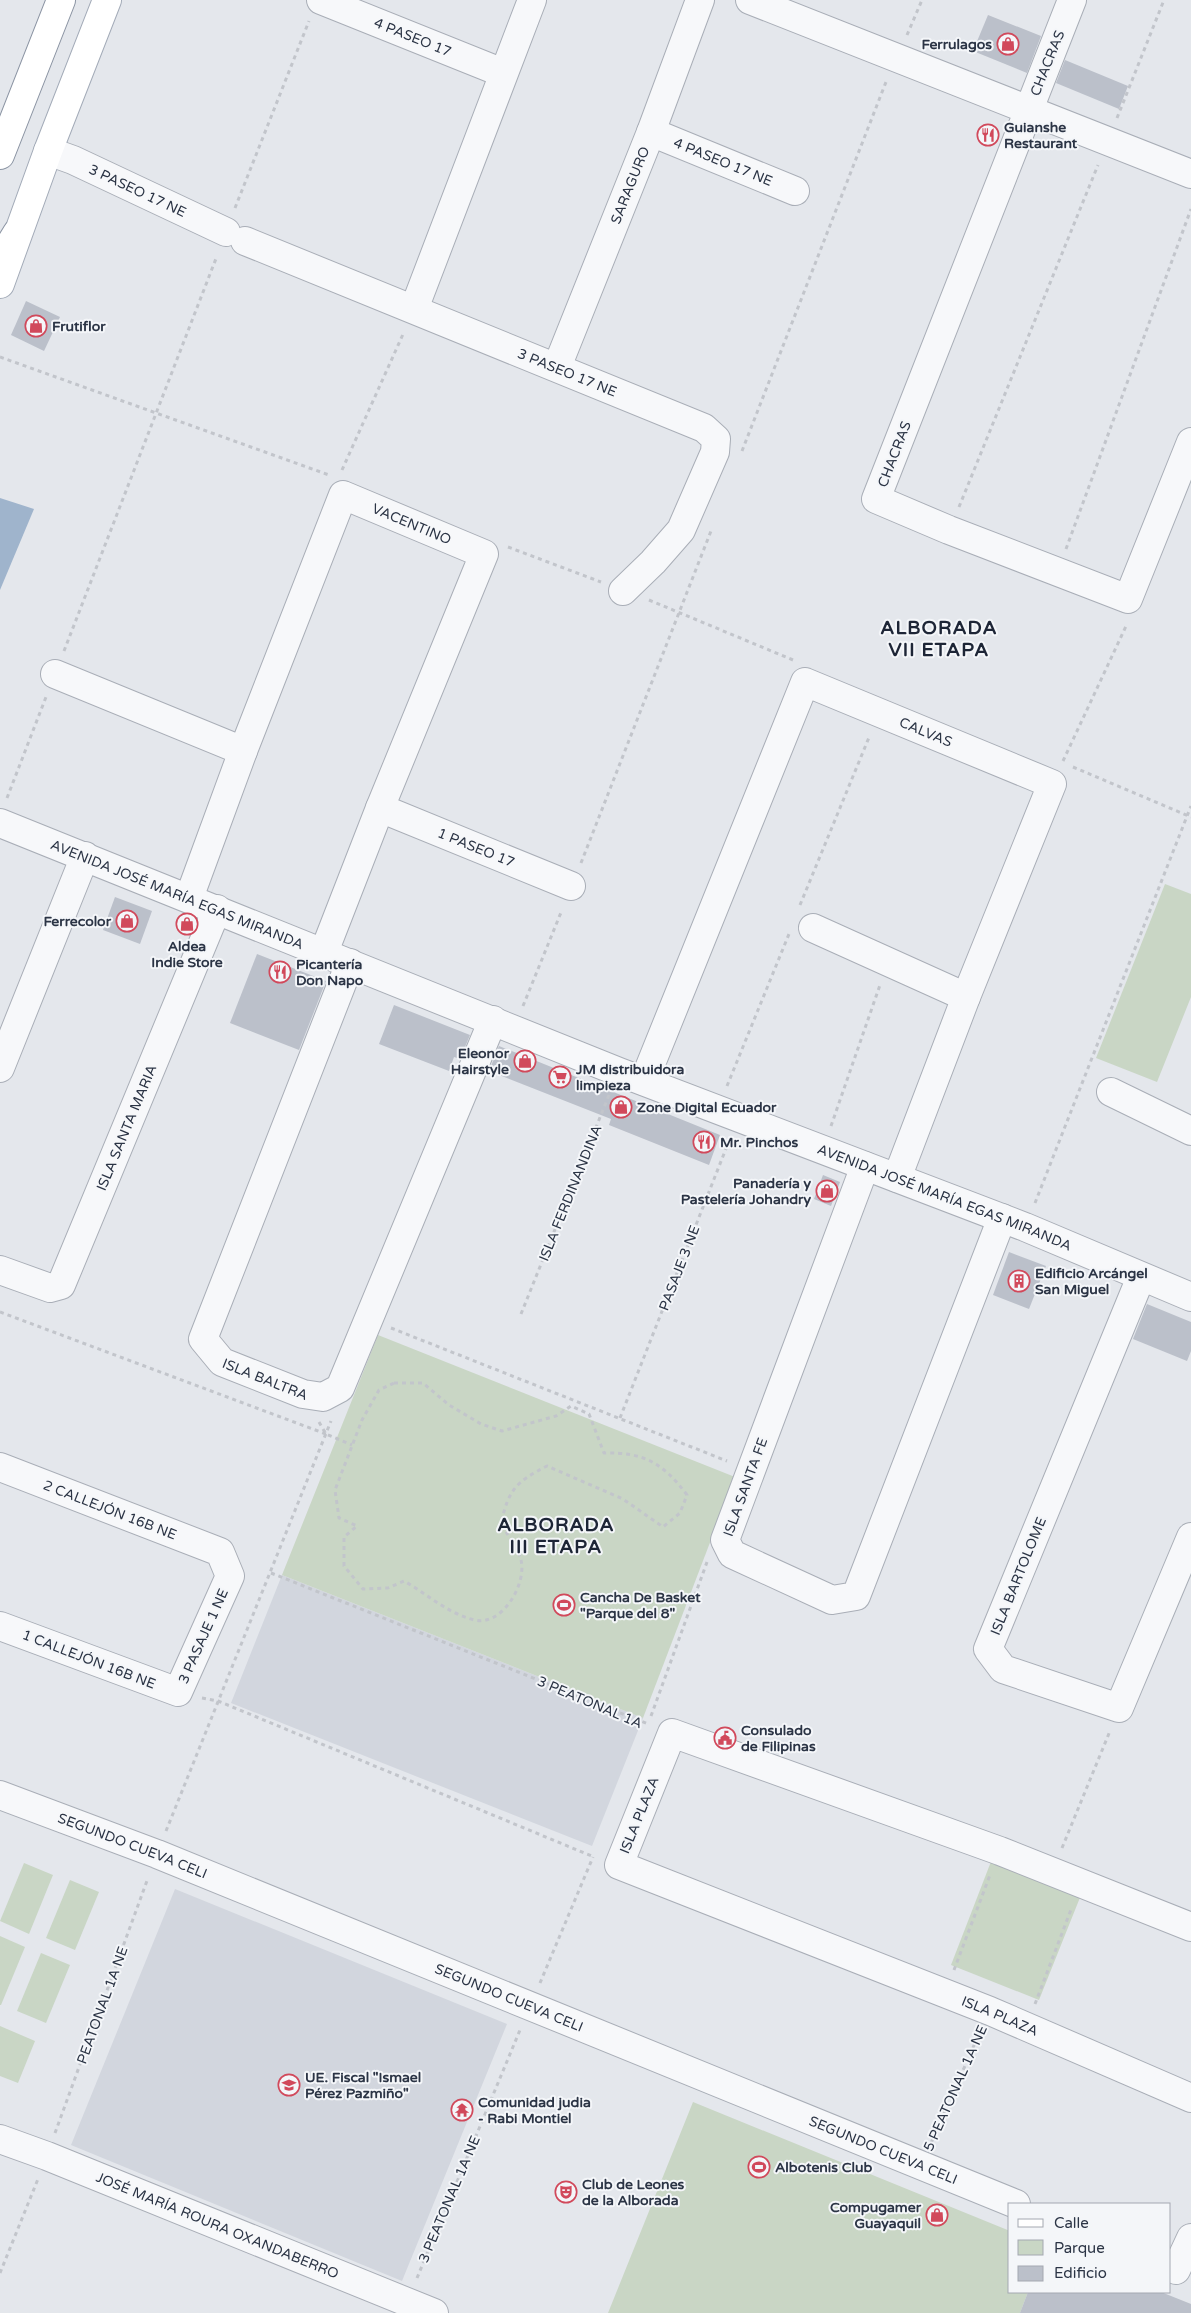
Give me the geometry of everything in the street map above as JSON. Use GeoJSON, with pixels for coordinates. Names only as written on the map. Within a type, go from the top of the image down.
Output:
{"type":"FeatureCollection","features":[{"type":"Feature","properties":{"kind":"main road"},"geometry":{"type":"LineString","coordinates":[[0,155],[61,0]]}},
{"type":"Feature","properties":{"kind":"main road"},"geometry":{"type":"LineString","coordinates":[[0,284],[48,151],[107,0]]}},
{"type":"Feature","properties":{"kind":"main road"},"geometry":{"type":"LineString","coordinates":[[0,261],[18,233]]}},
{"type":"Feature","properties":{"kind":"street"},"geometry":{"type":"LineString","coordinates":[[414,309],[532,0]]}},
{"type":"Feature","properties":{"kind":"street","name":"SARAGURO"},"geometry":{"type":"LineString","coordinates":[[556,367],[650,132],[700,0]]}},
{"type":"Feature","properties":{"kind":"street"},"geometry":{"type":"LineString","coordinates":[[750,0],[1191,174]]}},
{"type":"Feature","properties":{"kind":"street","name":"CHACRAS"},"geometry":{"type":"LineString","coordinates":[[1072,0],[876,499],[949,530],[1128,599]]}},
{"type":"Feature","properties":{"kind":"street","name":"4 PASEO 17"},"geometry":{"type":"LineString","coordinates":[[316,9],[504,73]]}},
{"type":"Feature","properties":{"kind":"street","name":"4 PASEO 17 NE"},"geometry":{"type":"LineString","coordinates":[[650,132],[795,192]]}},
{"type":"Feature","properties":{"kind":"street","name":"3 PASEO 17 NE"},"geometry":{"type":"LineString","coordinates":[[48,151],[73,160],[236,236],[704,428],[716,439],[716,452],[681,530],[653,562],[623,591]]}},
{"type":"Feature","properties":{"kind":"street"},"geometry":{"type":"LineString","coordinates":[[1128,599],[1191,442]]}},
{"type":"Feature","properties":{"kind":"street","name":"VACENTINO"},"geometry":{"type":"LineString","coordinates":[[189,898],[243,751],[343,495],[484,554]]}},
{"type":"Feature","properties":{"kind":"street"},"geometry":{"type":"LineString","coordinates":[[324,952],[380,808],[484,554]]}},
{"type":"Feature","properties":{"kind":"street"},"geometry":{"type":"LineString","coordinates":[[54,674],[243,751]]}},
{"type":"Feature","properties":{"kind":"street"},"geometry":{"type":"LineString","coordinates":[[644,1081],[805,682]]}},
{"type":"Feature","properties":{"kind":"street","name":"CALVAS"},"geometry":{"type":"LineString","coordinates":[[805,682],[1052,784],[966,998],[898,1178]]}},
{"type":"Feature","properties":{"kind":"street","name":"1 PASEO 17"},"geometry":{"type":"LineString","coordinates":[[380,808],[572,886]]}},
{"type":"Feature","properties":{"kind":"street","name":"AVENIDA JOSÉ MARÍA EGAS MIRANDA"},"geometry":{"type":"LineString","coordinates":[[2,814],[85,856],[619,1072],[1014,1223],[1191,1297]]}},
{"type":"Feature","properties":{"kind":"street"},"geometry":{"type":"LineString","coordinates":[[0,1068],[85,856]]}},
{"type":"Feature","properties":{"kind":"street","name":"ISLA SANTA MARIA"},"geometry":{"type":"LineString","coordinates":[[0,1270],[50,1288],[61,1284],[218,910]]}},
{"type":"Feature","properties":{"kind":"street"},"geometry":{"type":"LineString","coordinates":[[813,928],[966,998]]}},
{"type":"Feature","properties":{"kind":"street","name":"ISLA BALTRA"},"geometry":{"type":"LineString","coordinates":[[350,963],[203,1339],[222,1362],[303,1394],[323,1397],[340,1388],[493,1020]]}},
{"type":"Feature","properties":{"kind":"street"},"geometry":{"type":"LineString","coordinates":[[1111,1092],[1191,1131]]}},
{"type":"Feature","properties":{"kind":"street","name":"ISLA SANTA FE"},"geometry":{"type":"LineString","coordinates":[[865,1166],[725,1540],[732,1554],[832,1600],[856,1596],[1014,1223]]}},
{"type":"Feature","properties":{"kind":"street","name":"ISLA BARTOLOME"},"geometry":{"type":"LineString","coordinates":[[1119,1708],[1003,1669],[988,1649],[1141,1277]]}},
{"type":"Feature","properties":{"kind":"street","name":"2 CALLEJÓN 16B NE"},"geometry":{"type":"LineString","coordinates":[[0,1467],[220,1552]]}},
{"type":"Feature","properties":{"kind":"street"},"geometry":{"type":"LineString","coordinates":[[1119,1708],[1191,1537]]}},
{"type":"Feature","properties":{"kind":"street","name":"3 PASAJE 1 NE"},"geometry":{"type":"LineString","coordinates":[[178,1692],[230,1576],[220,1552]]}},
{"type":"Feature","properties":{"kind":"street","name":"1 CALLEJÓN 16B NE"},"geometry":{"type":"LineString","coordinates":[[0,1626],[178,1692]]}},
{"type":"Feature","properties":{"kind":"street","name":"ISLA PLAZA"},"geometry":{"type":"LineString","coordinates":[[1191,1927],[1000,1851],[672,1733],[619,1865],[990,2011],[1191,2098]]}},
{"type":"Feature","properties":{"kind":"street","name":"SEGUNDO CUEVA CELI"},"geometry":{"type":"LineString","coordinates":[[0,1794],[534,1996],[921,2165],[1014,2203]]}},
{"type":"Feature","properties":{"kind":"street","name":"JOSÉ MARÍA ROURA OXANDABERRO"},"geometry":{"type":"LineString","coordinates":[[0,2139],[47,2156],[434,2313]]}},
{"type":"Feature","properties":{"kind":"street"},"geometry":{"type":"LineString","coordinates":[[1179,2271],[1191,2238]]}},
{"type":"Feature","properties":{"kind":"path"},"geometry":{"type":"LineString","coordinates":[[904,42],[922,0]]}},
{"type":"Feature","properties":{"kind":"path"},"geometry":{"type":"LineString","coordinates":[[949,530],[1164,0]]}},
{"type":"Feature","properties":{"kind":"path"},"geometry":{"type":"LineString","coordinates":[[2,814],[54,674],[156,413],[236,236],[316,9]]}},
{"type":"Feature","properties":{"kind":"path"},"geometry":{"type":"LineString","coordinates":[[1057,571],[1191,209]]}},
{"type":"Feature","properties":{"kind":"path"},"geometry":{"type":"LineString","coordinates":[[0,357],[339,478],[414,309]]}},
{"type":"Feature","properties":{"kind":"path"},"geometry":{"type":"LineString","coordinates":[[484,554],[507,547],[623,591],[799,662],[805,682]]}},
{"type":"Feature","properties":{"kind":"path"},"geometry":{"type":"LineString","coordinates":[[1063,763],[1129,620],[1128,599]]}},
{"type":"Feature","properties":{"kind":"path"},"geometry":{"type":"LineString","coordinates":[[1072,766],[1189,816]]}},
{"type":"Feature","properties":{"kind":"path"},"geometry":{"type":"LineString","coordinates":[[1014,1223],[1189,816],[1191,806]]}},
{"type":"Feature","properties":{"kind":"path"},"geometry":{"type":"LineString","coordinates":[[823,1150],[880,984]]}},
{"type":"Feature","properties":{"kind":"path","name":"ISLA FERDINANDINA"},"geometry":{"type":"LineString","coordinates":[[521,1314],[619,1072]]}},
{"type":"Feature","properties":{"kind":"path","name":"PASAJE 3 NE"},"geometry":{"type":"LineString","coordinates":[[620,1418],[738,1117]]}},
{"type":"Feature","properties":{"kind":"path"},"geometry":{"type":"LineString","coordinates":[[0,1312],[326,1434]]}},
{"type":"Feature","properties":{"kind":"path"},"geometry":{"type":"LineString","coordinates":[[384,1325],[733,1464]]}},
{"type":"Feature","properties":{"kind":"path"},"geometry":{"type":"LineString","coordinates":[[394,1383],[424,1383],[449,1405],[481,1424],[502,1432],[556,1416],[571,1406],[578,1409],[588,1414],[604,1453],[626,1453],[647,1459],[673,1476],[687,1495],[680,1513],[663,1527],[623,1499],[547,1466],[526,1477],[512,1490],[501,1523],[521,1560],[519,1583],[511,1602],[494,1618],[476,1620],[450,1611],[404,1581],[388,1588],[362,1589],[344,1566],[344,1537],[357,1526],[339,1518],[335,1490],[362,1420],[379,1390],[394,1383]]}},
{"type":"Feature","properties":{"kind":"path"},"geometry":{"type":"LineString","coordinates":[[578,1409],[581,1403]]}},
{"type":"Feature","properties":{"kind":"path","name":"PEATONAL 1A NE"},"geometry":{"type":"LineString","coordinates":[[0,2273],[47,2156],[157,1854],[334,1416]]}},
{"type":"Feature","properties":{"kind":"path"},"geometry":{"type":"LineString","coordinates":[[648,1724],[709,1558]]}},
{"type":"Feature","properties":{"kind":"path","name":"3 PEATONAL 1A"},"geometry":{"type":"LineString","coordinates":[[270,1573],[648,1724],[644,1733]]}},
{"type":"Feature","properties":{"kind":"path"},"geometry":{"type":"LineString","coordinates":[[178,1692],[218,1702],[593,1857],[619,1865]]}},
{"type":"Feature","properties":{"kind":"path"},"geometry":{"type":"LineString","coordinates":[[1052,1872],[1119,1708]]}},
{"type":"Feature","properties":{"kind":"path"},"geometry":{"type":"LineString","coordinates":[[534,1996],[596,1848]]}},
{"type":"Feature","properties":{"kind":"path"},"geometry":{"type":"LineString","coordinates":[[944,1993],[1000,1851]]}},
{"type":"Feature","properties":{"kind":"path"},"geometry":{"type":"LineString","coordinates":[[1026,2027],[1082,1883]]}},
{"type":"Feature","properties":{"kind":"path","name":"3 PEATONAL 1A NE"},"geometry":{"type":"LineString","coordinates":[[406,2302],[534,1996]]}},
{"type":"Feature","properties":{"kind":"path","name":"5 PEATONAL 1A NE"},"geometry":{"type":"LineString","coordinates":[[921,2165],[990,2011]]}},
{"type":"Feature","properties":{"kind":"shaded area"},"geometry":{"type":"Polygon","coordinates":[[[282,1575],[643,1718],[592,1846],[231,1703],[282,1575]]]}},
{"type":"Feature","properties":{"kind":"shaded area","name":"UE. Fiscal \"Ismael Pérez Pazmiño\""},"geometry":{"type":"Polygon","coordinates":[[[175,1889],[507,2024],[402,2281],[71,2145],[175,1889]]]}},
{"type":"Feature","properties":{"kind":"green space"},"geometry":{"type":"Polygon","coordinates":[[[1165,884],[1191,894],[1191,997],[1157,1082],[1096,1058],[1165,884]]]}},
{"type":"Feature","properties":{"kind":"green space"},"geometry":{"type":"Polygon","coordinates":[[[378,1335],[735,1477],[643,1718],[282,1575],[378,1335]]]}},
{"type":"Feature","properties":{"kind":"green space"},"geometry":{"type":"Polygon","coordinates":[[[992,1859],[1081,1895],[1039,2000],[951,1965],[992,1859]]]}},
{"type":"Feature","properties":{"kind":"green space"},"geometry":{"type":"Polygon","coordinates":[[[24,1863],[53,1875],[29,1934],[0,1921],[24,1863]]]}},
{"type":"Feature","properties":{"kind":"green space"},"geometry":{"type":"Polygon","coordinates":[[[70,1880],[99,1892],[75,1950],[46,1938],[70,1880]]]}},
{"type":"Feature","properties":{"kind":"green space"},"geometry":{"type":"Polygon","coordinates":[[[0,1936],[25,1947],[1,2005],[0,2005],[0,1936]]]}},
{"type":"Feature","properties":{"kind":"green space"},"geometry":{"type":"Polygon","coordinates":[[[41,1953],[70,1965],[46,2023],[17,2011],[41,1953]]]}},
{"type":"Feature","properties":{"kind":"green space"},"geometry":{"type":"Polygon","coordinates":[[[0,2026],[35,2041],[18,2083],[0,2076],[0,2026]]]}},
{"type":"Feature","properties":{"kind":"green space","name":"Albotenis Club"},"geometry":{"type":"Polygon","coordinates":[[[693,2102],[1008,2230],[1008,2293],[1028,2293],[1020,2313],[608,2313],[693,2102]]]}},
{"type":"Feature","properties":{"kind":"water"},"geometry":{"type":"Polygon","coordinates":[[[0,498],[34,509],[0,590],[0,498]]]}},
{"type":"Feature","properties":{"kind":"building","name":"Ferrulagos"},"geometry":{"type":"Polygon","coordinates":[[[988,15],[1041,36],[1027,73],[973,51],[988,15]]]}},
{"type":"Feature","properties":{"kind":"building"},"geometry":{"type":"Polygon","coordinates":[[[1065,60],[1128,86],[1119,109],[1056,83],[1065,60]]]}},
{"type":"Feature","properties":{"kind":"building","name":"Frutiflor"},"geometry":{"type":"Polygon","coordinates":[[[26,301],[60,317],[44,351],[11,335],[26,301]]]}},
{"type":"Feature","properties":{"kind":"building","name":"Ferrecolor"},"geometry":{"type":"Polygon","coordinates":[[[115,897],[152,911],[140,944],[103,930],[115,897]]]}},
{"type":"Feature","properties":{"kind":"building"},"geometry":{"type":"Polygon","coordinates":[[[257,954],[326,981],[299,1050],[230,1023],[257,954]]]}},
{"type":"Feature","properties":{"kind":"building"},"geometry":{"type":"Polygon","coordinates":[[[394,1005],[470,1035],[460,1059],[454,1057],[449,1071],[379,1044],[394,1005]]]}},
{"type":"Feature","properties":{"kind":"building"},"geometry":{"type":"Polygon","coordinates":[[[499,1046],[720,1135],[709,1165],[609,1125],[611,1119],[489,1071],[499,1046]]]}},
{"type":"Feature","properties":{"kind":"building","name":"Panadería y Pastelería Johandry"},"geometry":{"type":"Polygon","coordinates":[[[823,1175],[840,1182],[831,1206],[814,1199],[823,1175]]]}},
{"type":"Feature","properties":{"kind":"building","name":"Edificio Arcángel San Miguel"},"geometry":{"type":"Polygon","coordinates":[[[1009,1252],[1046,1266],[1029,1309],[993,1295],[1009,1252]]]}},
{"type":"Feature","properties":{"kind":"building"},"geometry":{"type":"Polygon","coordinates":[[[1147,1304],[1191,1322],[1191,1351],[1187,1361],[1133,1339],[1147,1304]]]}},
{"type":"Feature","properties":{"kind":"building"},"geometry":{"type":"Polygon","coordinates":[[[1028,2293],[1164,2293],[1191,2304],[1191,2313],[1020,2313],[1028,2293]]]}},
{"type":"Feature","properties":{"kind":"place","name":"Ferrulagos"},"geometry":{"type":"Point","coordinates":[1008,44]}},
{"type":"Feature","properties":{"kind":"place","name":"Guianshe Restaurant"},"geometry":{"type":"Point","coordinates":[988,135]}},
{"type":"Feature","properties":{"kind":"place","name":"Frutiflor"},"geometry":{"type":"Point","coordinates":[36,326]}},
{"type":"Feature","properties":{"kind":"place","name":"Ferrecolor"},"geometry":{"type":"Point","coordinates":[127,921]}},
{"type":"Feature","properties":{"kind":"place","name":"Aldea Indie Store"},"geometry":{"type":"Point","coordinates":[187,924]}},
{"type":"Feature","properties":{"kind":"place","name":"Picantería Don Napo"},"geometry":{"type":"Point","coordinates":[280,972]}},
{"type":"Feature","properties":{"kind":"place","name":"Eleonor Hairstyle"},"geometry":{"type":"Point","coordinates":[525,1061]}},
{"type":"Feature","properties":{"kind":"place","name":"JM distribuidora limpieza"},"geometry":{"type":"Point","coordinates":[560,1077]}},
{"type":"Feature","properties":{"kind":"place","name":"Zone Digital Ecuador"},"geometry":{"type":"Point","coordinates":[621,1107]}},
{"type":"Feature","properties":{"kind":"place","name":"Mr. Pinchos"},"geometry":{"type":"Point","coordinates":[704,1142]}},
{"type":"Feature","properties":{"kind":"place","name":"Panadería y Pastelería Johandry"},"geometry":{"type":"Point","coordinates":[827,1191]}},
{"type":"Feature","properties":{"kind":"place","name":"Edificio Arcángel San Miguel"},"geometry":{"type":"Point","coordinates":[1019,1281]}},
{"type":"Feature","properties":{"kind":"place","name":"Cancha De Basket \"Parque del 8\""},"geometry":{"type":"Point","coordinates":[564,1605]}},
{"type":"Feature","properties":{"kind":"place","name":"Consulado de Filipinas"},"geometry":{"type":"Point","coordinates":[725,1738]}},
{"type":"Feature","properties":{"kind":"place","name":"UE. Fiscal \"Ismael Pérez Pazmiño\""},"geometry":{"type":"Point","coordinates":[289,2085]}},
{"type":"Feature","properties":{"kind":"place","name":"Comunidad judia - Rabi Montiel"},"geometry":{"type":"Point","coordinates":[462,2110]}},
{"type":"Feature","properties":{"kind":"place","name":"Albotenis Club"},"geometry":{"type":"Point","coordinates":[759,2167]}},
{"type":"Feature","properties":{"kind":"place","name":"Club de Leones de la Alborada"},"geometry":{"type":"Point","coordinates":[566,2192]}},
{"type":"Feature","properties":{"kind":"place","name":"Compugamer Guayaquil"},"geometry":{"type":"Point","coordinates":[937,2215]}},
{"type":"Feature","properties":{"kind":"district","name":"ALBORADA VII ETAPA"},"geometry":{"type":"Point","coordinates":[939,638]}},
{"type":"Feature","properties":{"kind":"district","name":"ALBORADA III ETAPA"},"geometry":{"type":"Point","coordinates":[556,1535]}}]}
